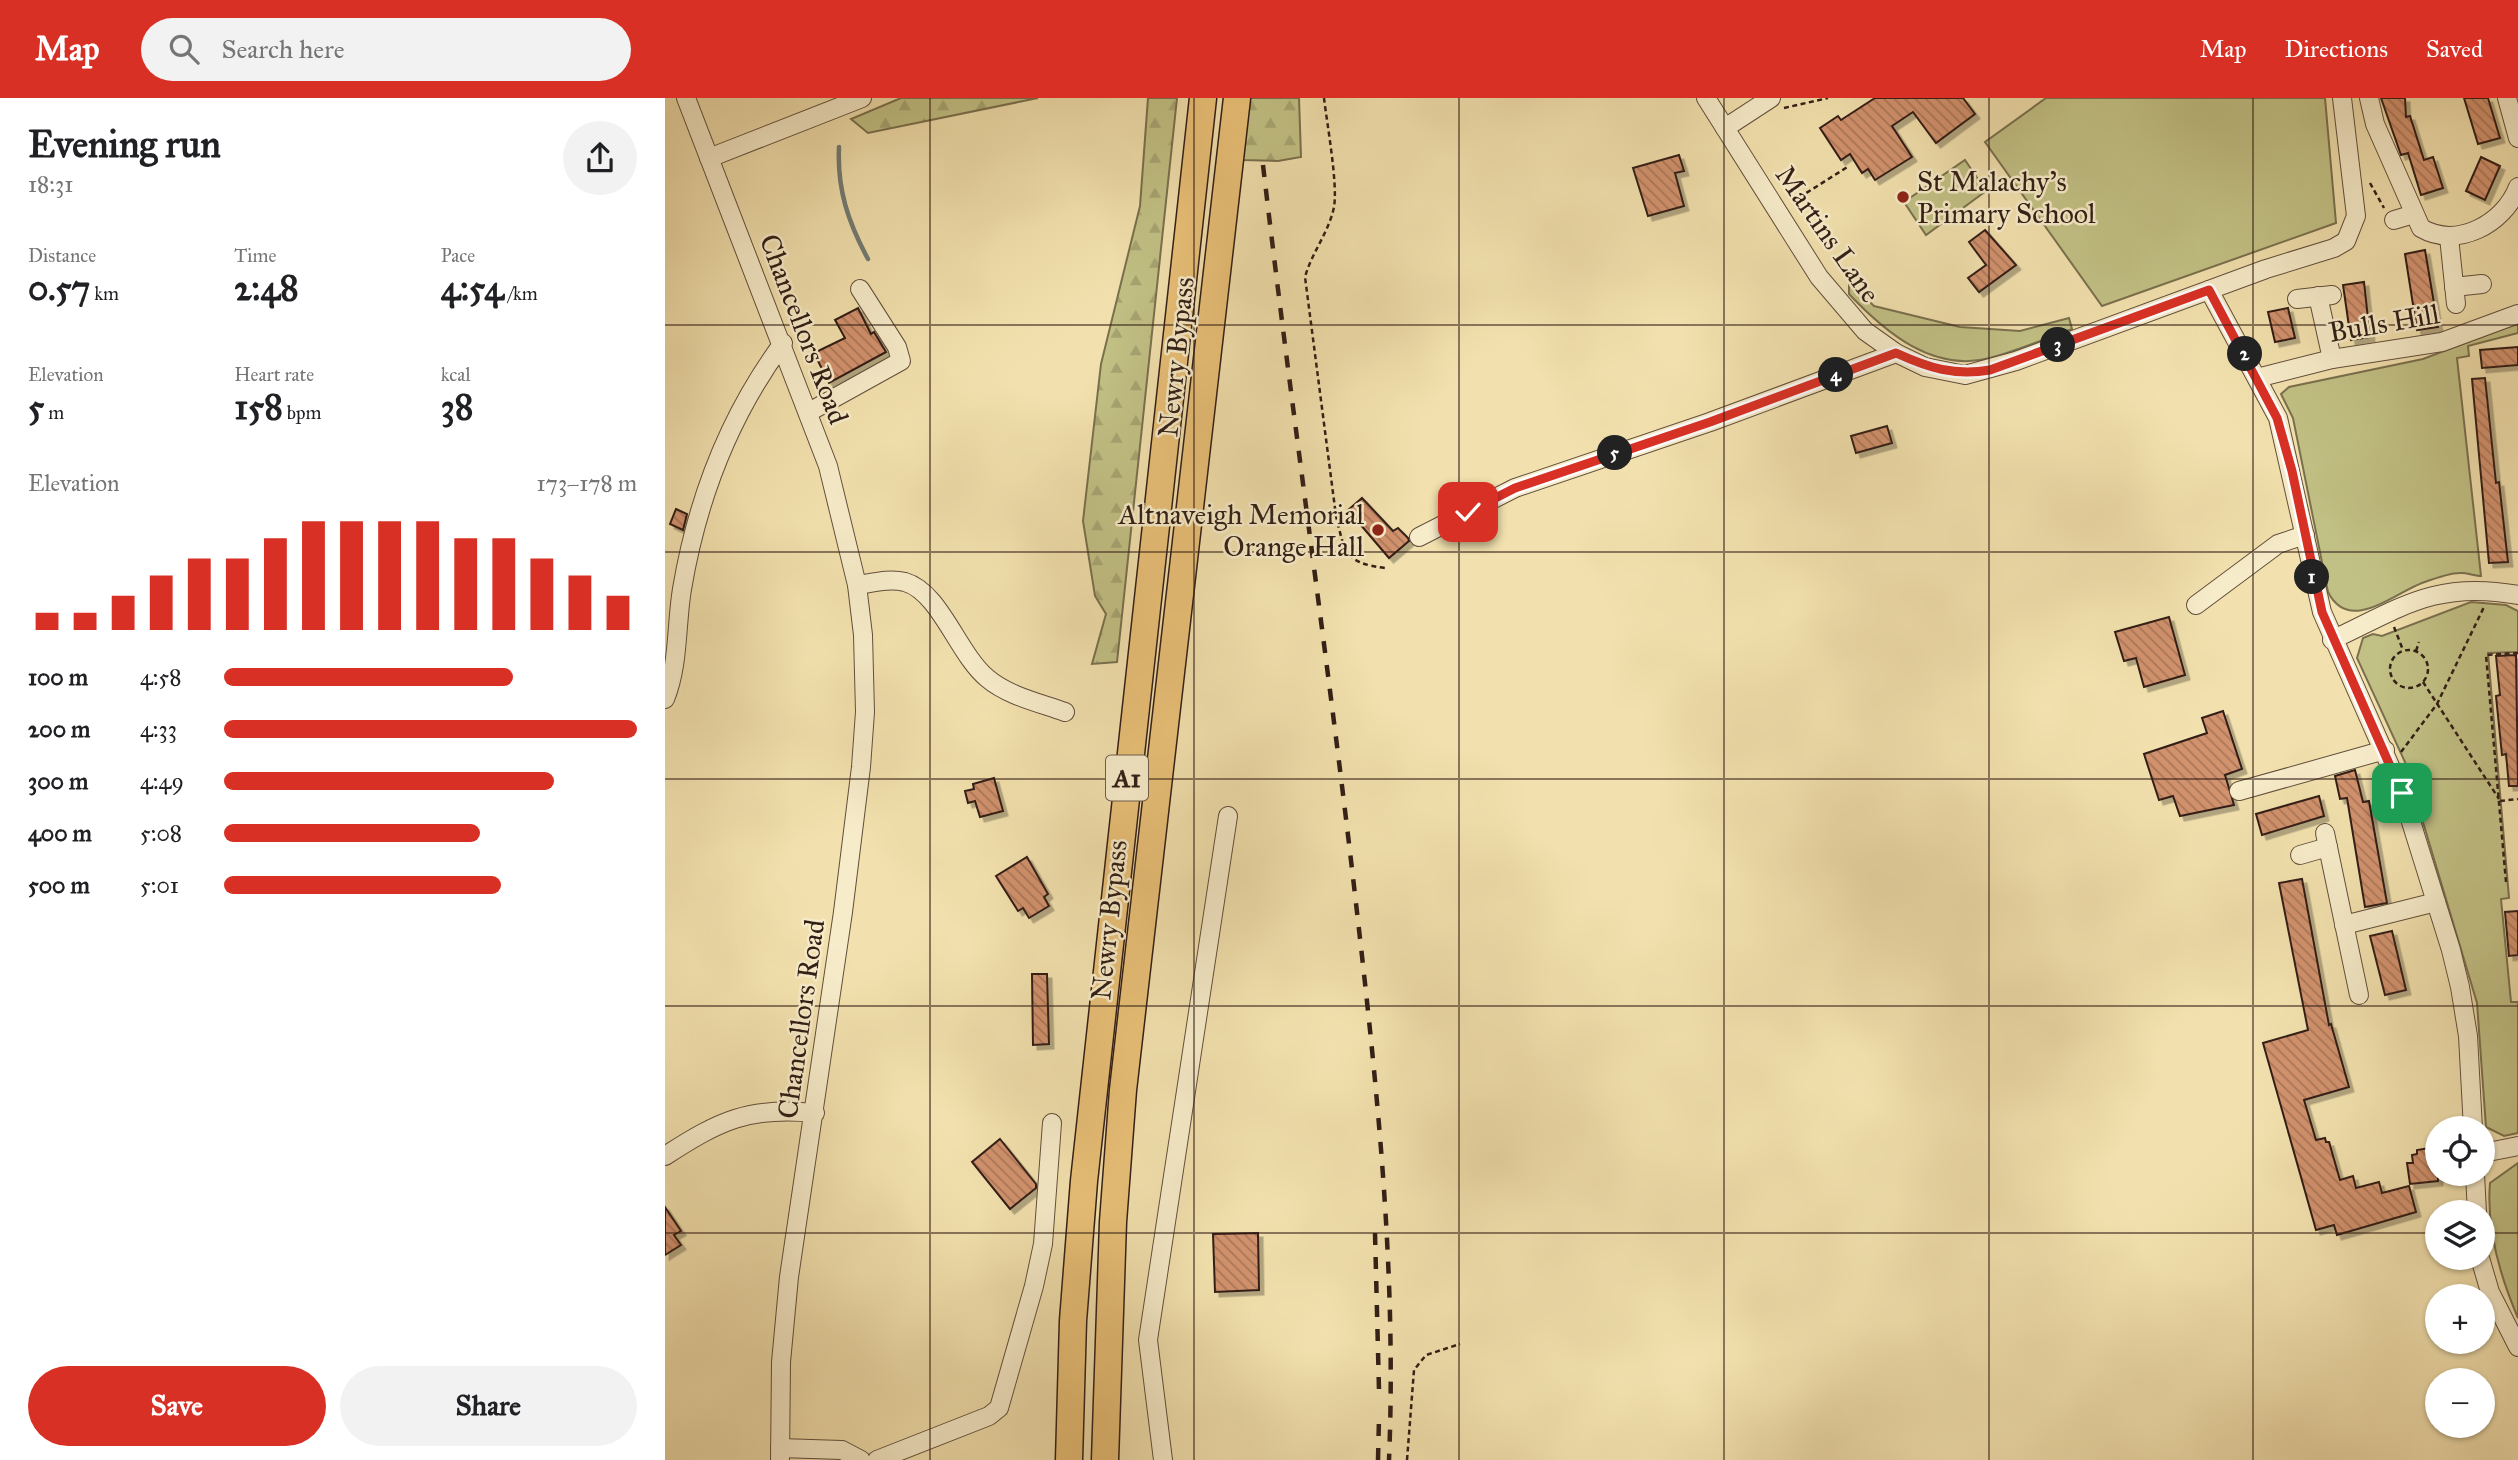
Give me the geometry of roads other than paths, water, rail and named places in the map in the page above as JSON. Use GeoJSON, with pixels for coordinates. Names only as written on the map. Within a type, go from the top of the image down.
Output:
{"type":"FeatureCollection","features":[{"type":"Feature","properties":{"kind":"highway","name":"Newry Bypass"},"geometry":{"type":"LineString","coordinates":[[1069,1460],[1073,1321],[1085,1167],[1203,98]]}},
{"type":"Feature","properties":{"kind":"highway","name":"Newry Bypass"},"geometry":{"type":"LineString","coordinates":[[1105,1460],[1113,1222],[1122,1090],[1237,98]]}},
{"type":"Feature","properties":{"kind":"street","name":"Chancellors Road"},"geometry":{"type":"LineString","coordinates":[[686,98],[783,343],[840,506],[857,584],[865,669],[861,767],[815,1113],[789,1277],[781,1362],[780,1454]]}},
{"type":"Feature","properties":{"kind":"street"},"geometry":{"type":"LineString","coordinates":[[709,159],[862,98]]}},
{"type":"Feature","properties":{"kind":"street","name":"Martins Lane"},"geometry":{"type":"LineString","coordinates":[[1706,98],[1819,276],[1865,331],[1896,353],[1941,372],[1965,374],[1990,370],[2209,290],[2334,248],[2346,240],[2356,216],[2342,98]]}},
{"type":"Feature","properties":{"kind":"street"},"geometry":{"type":"LineString","coordinates":[[2369,98],[2375,124],[2421,228],[2434,235],[2449,237],[2486,225],[2501,214],[2518,188]]}},
{"type":"Feature","properties":{"kind":"street"},"geometry":{"type":"LineString","coordinates":[[2507,98],[2518,138]]}},
{"type":"Feature","properties":{"kind":"street"},"geometry":{"type":"LineString","coordinates":[[1725,128],[1773,104]]}},
{"type":"Feature","properties":{"kind":"street"},"geometry":{"type":"LineString","coordinates":[[2394,220],[2414,214]]}},
{"type":"Feature","properties":{"kind":"street"},"geometry":{"type":"LineString","coordinates":[[2449,237],[2455,296],[2482,284]]}},
{"type":"Feature","properties":{"kind":"street"},"geometry":{"type":"LineString","coordinates":[[809,412],[901,361],[897,347],[860,289]]}},
{"type":"Feature","properties":{"kind":"street"},"geometry":{"type":"LineString","coordinates":[[2209,290],[2277,418],[2305,535],[2313,583],[2332,640],[2388,758],[2436,902],[2451,950],[2468,1036],[2472,1116]]}},
{"type":"Feature","properties":{"kind":"street"},"geometry":{"type":"LineString","coordinates":[[2297,299],[2325,295],[2332,359]]}},
{"type":"Feature","properties":{"kind":"street","name":"Bulls Hill"},"geometry":{"type":"LineString","coordinates":[[2257,378],[2332,359],[2442,342],[2518,314]]}},
{"type":"Feature","properties":{"kind":"street"},"geometry":{"type":"LineString","coordinates":[[665,699],[674,676],[674,641],[690,544],[712,470],[763,370],[783,343]]}},
{"type":"Feature","properties":{"kind":"street"},"geometry":{"type":"LineString","coordinates":[[1419,537],[1515,488],[1710,422],[1896,353]]}},
{"type":"Feature","properties":{"kind":"street"},"geometry":{"type":"LineString","coordinates":[[2196,605],[2277,544],[2305,535]]}},
{"type":"Feature","properties":{"kind":"street"},"geometry":{"type":"LineString","coordinates":[[857,584],[886,581],[903,582],[917,587],[927,596],[969,659],[986,678],[1004,690],[1065,712]]}},
{"type":"Feature","properties":{"kind":"street"},"geometry":{"type":"LineString","coordinates":[[2332,640],[2418,599],[2453,590],[2483,589],[2518,594]]}},
{"type":"Feature","properties":{"kind":"street"},"geometry":{"type":"LineString","coordinates":[[2239,791],[2388,758]]}},
{"type":"Feature","properties":{"kind":"street"},"geometry":{"type":"LineString","coordinates":[[1163,1460],[1148,1340],[1228,816]]}},
{"type":"Feature","properties":{"kind":"street"},"geometry":{"type":"LineString","coordinates":[[2300,855],[2327,840],[2359,995]]}},
{"type":"Feature","properties":{"kind":"street"},"geometry":{"type":"LineString","coordinates":[[2344,925],[2436,902]]}},
{"type":"Feature","properties":{"kind":"street"},"geometry":{"type":"LineString","coordinates":[[665,1156],[715,1125],[747,1115],[771,1109],[815,1113]]}},
{"type":"Feature","properties":{"kind":"street"},"geometry":{"type":"LineString","coordinates":[[877,1460],[989,1416],[999,1408],[1034,1286],[1043,1244],[1052,1123]]}},
{"type":"Feature","properties":{"kind":"street"},"geometry":{"type":"LineString","coordinates":[[2495,1151],[2518,1146]]}},
{"type":"Feature","properties":{"kind":"street"},"geometry":{"type":"LineString","coordinates":[[2484,1270],[2490,1292],[2518,1347]]}},
{"type":"Feature","properties":{"kind":"street"},"geometry":{"type":"LineString","coordinates":[[780,1454],[842,1450],[862,1460]]}},
{"type":"Feature","properties":{"kind":"waterway"},"geometry":{"type":"LineString","coordinates":[[839,147],[845,205],[868,259]]}},
{"type":"Feature","properties":{"kind":"railway"},"geometry":{"type":"LineString","coordinates":[[1263,165],[1343,796],[1377,1100],[1390,1316],[1389,1460]]}},
{"type":"Feature","properties":{"kind":"railway"},"geometry":{"type":"LineString","coordinates":[[1375,1233],[1379,1390]]}},
{"type":"Feature","properties":{"kind":"railway"},"geometry":{"type":"LineString","coordinates":[[1378,1460],[1379,1418]]}},
{"type":"Feature","properties":{"kind":"place","name":"St Malachy's Primary School"},"geometry":{"type":"Point","coordinates":[1903,197]}},
{"type":"Feature","properties":{"kind":"place","name":"Altnaveigh Memorial Orange Hall"},"geometry":{"type":"Point","coordinates":[1378,530]}}]}
